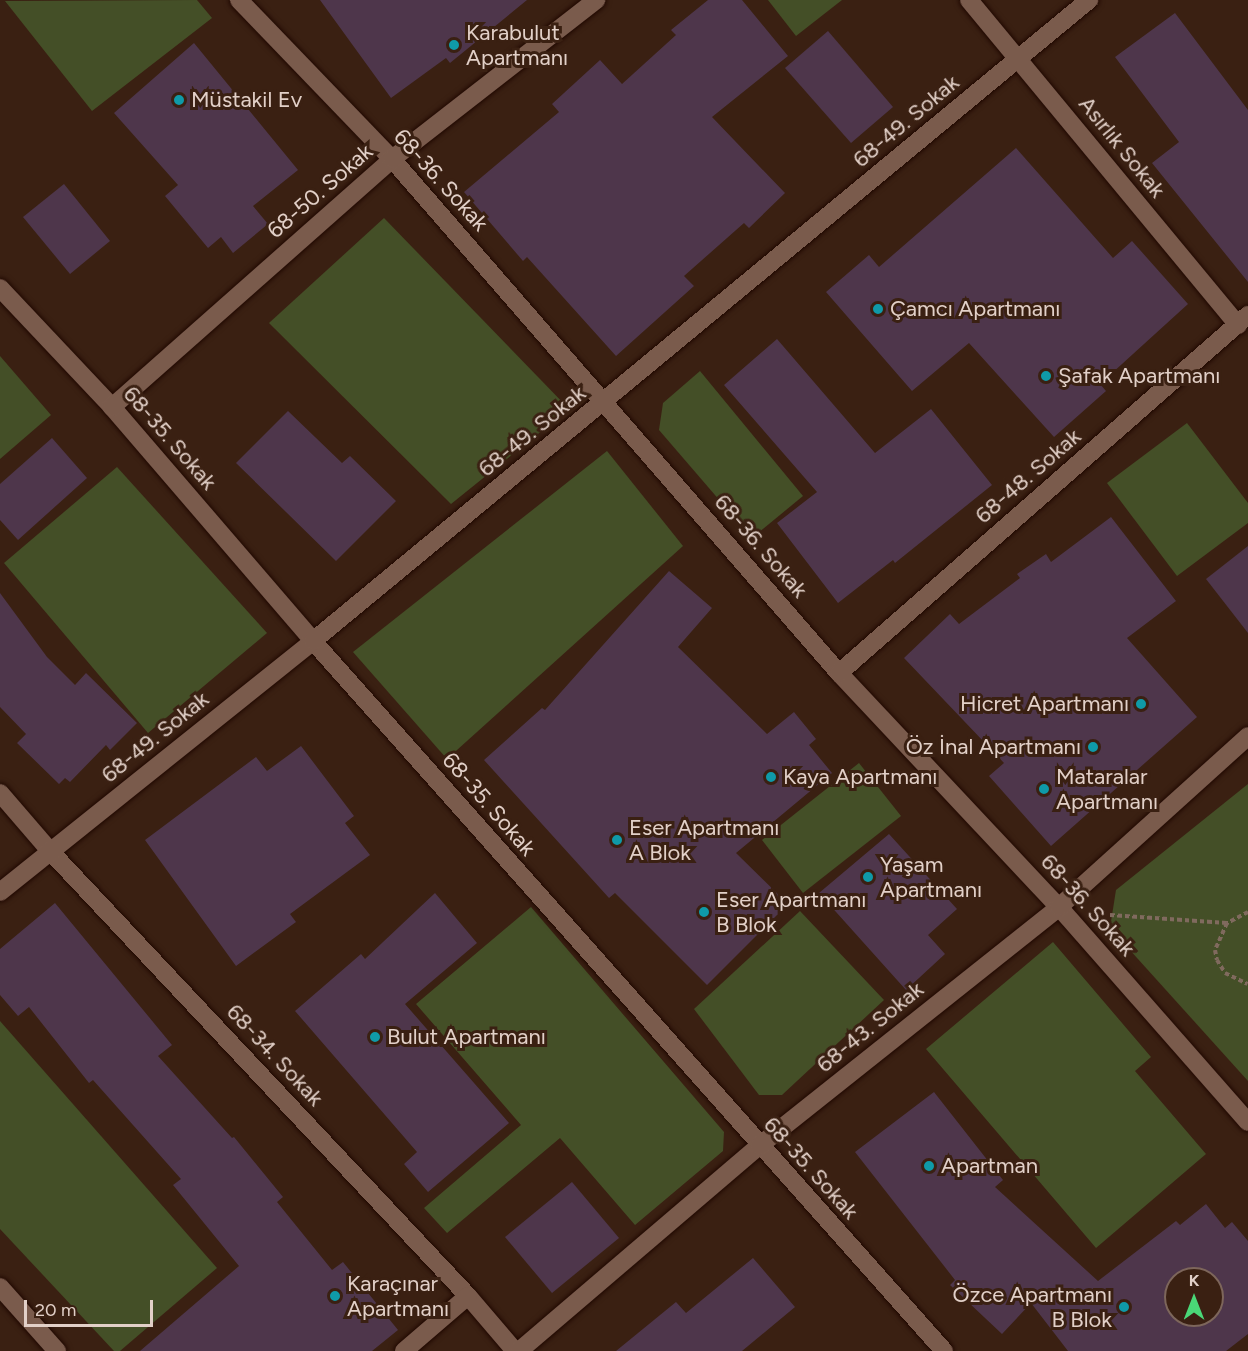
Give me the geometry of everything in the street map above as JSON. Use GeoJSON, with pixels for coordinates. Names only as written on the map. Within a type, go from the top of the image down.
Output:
{"type":"FeatureCollection","features":[{"type":"Feature","properties":{"kind":"street","name":"68-36. Sokak"},"geometry":{"type":"LineString","coordinates":[[239,0],[392,159],[839,673],[1059,907],[1248,1122]]}},
{"type":"Feature","properties":{"kind":"street","name":"68-50. Sokak"},"geometry":{"type":"LineString","coordinates":[[112,407],[392,159],[596,0]]}},
{"type":"Feature","properties":{"kind":"street","name":"Asırlık Sokak"},"geometry":{"type":"LineString","coordinates":[[969,0],[1243,320]]}},
{"type":"Feature","properties":{"kind":"street","name":"68-49. Sokak"},"geometry":{"type":"LineString","coordinates":[[0,892],[313,641],[605,402],[1089,0]]}},
{"type":"Feature","properties":{"kind":"street","name":"68-35. Sokak"},"geometry":{"type":"LineString","coordinates":[[0,288],[112,407],[313,641],[759,1146],[944,1351]]}},
{"type":"Feature","properties":{"kind":"street","name":"68-48. Sokak"},"geometry":{"type":"LineString","coordinates":[[839,673],[1243,320]]}},
{"type":"Feature","properties":{"kind":"street","name":"68-43. Sokak"},"geometry":{"type":"LineString","coordinates":[[517,1351],[759,1146],[1059,907],[1248,736]]}},
{"type":"Feature","properties":{"kind":"street","name":"68-34. Sokak"},"geometry":{"type":"LineString","coordinates":[[0,793],[50,851],[517,1351]]}},
{"type":"Feature","properties":{"kind":"street"},"geometry":{"type":"LineString","coordinates":[[0,1287],[57,1351]]}},
{"type":"Feature","properties":{"kind":"street"},"geometry":{"type":"LineString","coordinates":[[405,1351],[468,1296]]}},
{"type":"Feature","properties":{"kind":"path"},"geometry":{"type":"LineString","coordinates":[[1059,907],[1130,918],[1227,923],[1248,912]]}},
{"type":"Feature","properties":{"kind":"path"},"geometry":{"type":"LineString","coordinates":[[1227,923],[1215,950],[1217,960],[1225,973],[1248,984]]}},
{"type":"Feature","properties":{"kind":"green space"},"geometry":{"type":"Polygon","coordinates":[[[197,0],[212,18],[92,111],[5,1],[197,0]]]}},
{"type":"Feature","properties":{"kind":"green space"},"geometry":{"type":"Polygon","coordinates":[[[768,0],[842,0],[796,36],[768,0]]]}},
{"type":"Feature","properties":{"kind":"green space"},"geometry":{"type":"Polygon","coordinates":[[[384,218],[569,409],[451,504],[269,323],[384,218]]]}},
{"type":"Feature","properties":{"kind":"green space"},"geometry":{"type":"Polygon","coordinates":[[[0,356],[51,415],[0,459],[0,356]]]}},
{"type":"Feature","properties":{"kind":"green space"},"geometry":{"type":"Polygon","coordinates":[[[700,371],[803,496],[752,538],[659,430],[663,403],[700,371]]]}},
{"type":"Feature","properties":{"kind":"green space"},"geometry":{"type":"Polygon","coordinates":[[[1187,423],[1248,503],[1248,523],[1177,576],[1107,483],[1187,423]]]}},
{"type":"Feature","properties":{"kind":"green space"},"geometry":{"type":"Polygon","coordinates":[[[607,451],[683,546],[447,759],[353,652],[607,451]]]}},
{"type":"Feature","properties":{"kind":"green space"},"geometry":{"type":"Polygon","coordinates":[[[117,467],[267,633],[148,733],[4,563],[117,467]]]}},
{"type":"Feature","properties":{"kind":"green space"},"geometry":{"type":"Polygon","coordinates":[[[859,763],[901,816],[803,893],[762,840],[859,763]]]}},
{"type":"Feature","properties":{"kind":"green space"},"geometry":{"type":"Polygon","coordinates":[[[1248,784],[1248,1081],[1110,928],[1116,890],[1248,784]]]}},
{"type":"Feature","properties":{"kind":"green space"},"geometry":{"type":"Polygon","coordinates":[[[531,907],[724,1132],[723,1151],[635,1225],[560,1138],[447,1233],[424,1208],[521,1125],[416,1004],[531,907]]]}},
{"type":"Feature","properties":{"kind":"green space"},"geometry":{"type":"Polygon","coordinates":[[[800,911],[884,1000],[782,1095],[759,1095],[694,1009],[800,911]]]}},
{"type":"Feature","properties":{"kind":"green space"},"geometry":{"type":"Polygon","coordinates":[[[1053,942],[1151,1057],[1135,1071],[1206,1154],[1096,1248],[926,1049],[1053,942]]]}},
{"type":"Feature","properties":{"kind":"green space"},"geometry":{"type":"Polygon","coordinates":[[[0,1021],[217,1268],[120,1351],[114,1351],[0,1229],[0,1021]]]}},
{"type":"Feature","properties":{"kind":"building","name":"Müstakil Ev"},"geometry":{"type":"Polygon","coordinates":[[[320,0],[527,0],[450,63],[446,58],[391,98],[320,0]]]}},
{"type":"Feature","properties":{"kind":"building"},"geometry":{"type":"Polygon","coordinates":[[[708,0],[742,0],[788,56],[712,117],[785,193],[749,228],[744,223],[684,276],[694,286],[616,356],[527,257],[523,261],[464,192],[559,112],[552,104],[600,60],[622,84],[676,35],[671,30],[708,0]]]}},
{"type":"Feature","properties":{"kind":"building"},"geometry":{"type":"Polygon","coordinates":[[[1175,13],[1248,110],[1248,282],[1152,163],[1179,142],[1115,57],[1175,13]]]}},
{"type":"Feature","properties":{"kind":"building"},"geometry":{"type":"Polygon","coordinates":[[[828,31],[893,107],[851,143],[785,68],[828,31]]]}},
{"type":"Feature","properties":{"kind":"building"},"geometry":{"type":"Polygon","coordinates":[[[194,43],[298,170],[253,206],[268,224],[233,253],[221,237],[208,248],[165,196],[178,185],[114,113],[194,43]]]}},
{"type":"Feature","properties":{"kind":"building"},"geometry":{"type":"Polygon","coordinates":[[[1016,148],[1113,258],[1132,241],[1188,304],[1100,384],[1106,391],[1054,437],[969,343],[912,391],[826,292],[869,255],[879,267],[1016,148]]]}},
{"type":"Feature","properties":{"kind":"building"},"geometry":{"type":"Polygon","coordinates":[[[64,184],[110,241],[70,274],[23,217],[64,184]]]}},
{"type":"Feature","properties":{"kind":"building"},"geometry":{"type":"Polygon","coordinates":[[[777,339],[875,453],[931,409],[992,485],[895,563],[893,560],[838,603],[777,523],[817,492],[724,385],[777,339]]]}},
{"type":"Feature","properties":{"kind":"building"},"geometry":{"type":"Polygon","coordinates":[[[288,411],[342,463],[350,456],[396,501],[336,561],[236,463],[288,411]]]}},
{"type":"Feature","properties":{"kind":"building"},"geometry":{"type":"Polygon","coordinates":[[[52,438],[87,478],[18,540],[0,520],[0,484],[52,438]]]}},
{"type":"Feature","properties":{"kind":"building"},"geometry":{"type":"Polygon","coordinates":[[[1111,517],[1176,601],[1127,638],[1197,717],[1051,846],[989,776],[1004,763],[904,658],[950,614],[959,624],[1020,578],[1017,574],[1046,554],[1051,562],[1111,517]]]}},
{"type":"Feature","properties":{"kind":"building"},"geometry":{"type":"Polygon","coordinates":[[[1248,546],[1248,633],[1206,579],[1248,546]]]}},
{"type":"Feature","properties":{"kind":"building"},"geometry":{"type":"Polygon","coordinates":[[[669,571],[712,608],[678,647],[767,734],[794,712],[816,739],[809,745],[832,773],[736,853],[788,904],[707,985],[615,893],[609,898],[484,760],[542,708],[545,710],[669,571]]]}},
{"type":"Feature","properties":{"kind":"building"},"geometry":{"type":"Polygon","coordinates":[[[0,593],[47,657],[75,685],[86,673],[137,723],[110,750],[106,745],[70,782],[65,778],[59,784],[17,743],[26,734],[0,707],[0,593]]]}},
{"type":"Feature","properties":{"kind":"building"},"geometry":{"type":"Polygon","coordinates":[[[301,746],[354,816],[345,823],[370,855],[290,914],[296,922],[236,966],[145,840],[256,757],[267,771],[301,746]]]}},
{"type":"Feature","properties":{"kind":"building"},"geometry":{"type":"Polygon","coordinates":[[[889,834],[957,909],[928,935],[945,954],[906,990],[819,893],[889,834]]]}},
{"type":"Feature","properties":{"kind":"building"},"geometry":{"type":"Polygon","coordinates":[[[435,893],[477,943],[405,1004],[509,1123],[428,1192],[404,1164],[417,1152],[295,1011],[361,954],[365,959],[435,893]]]}},
{"type":"Feature","properties":{"kind":"building"},"geometry":{"type":"Polygon","coordinates":[[[55,903],[172,1045],[158,1056],[232,1138],[234,1137],[283,1197],[277,1202],[332,1270],[343,1262],[398,1330],[372,1351],[140,1351],[239,1266],[173,1185],[181,1179],[93,1080],[89,1083],[29,1007],[18,1016],[0,995],[0,949],[55,903]]]}},
{"type":"Feature","properties":{"kind":"building"},"geometry":{"type":"Polygon","coordinates":[[[934,1092],[1003,1180],[995,1187],[1098,1281],[1176,1221],[1180,1225],[1206,1204],[1225,1228],[1232,1222],[1248,1241],[1248,1334],[1226,1351],[1068,1351],[1031,1303],[1002,1334],[950,1285],[955,1280],[855,1152],[934,1092]]]}},
{"type":"Feature","properties":{"kind":"building"},"geometry":{"type":"Polygon","coordinates":[[[572,1182],[619,1238],[552,1293],[505,1237],[572,1182]]]}},
{"type":"Feature","properties":{"kind":"building"},"geometry":{"type":"Polygon","coordinates":[[[753,1258],[795,1307],[742,1351],[616,1351],[676,1302],[686,1313],[753,1258]]]}},
{"type":"Feature","properties":{"kind":"place","name":"Karabulut Apartmanı"},"geometry":{"type":"Point","coordinates":[454,45]}},
{"type":"Feature","properties":{"kind":"place","name":"Müstakil Ev"},"geometry":{"type":"Point","coordinates":[179,100]}},
{"type":"Feature","properties":{"kind":"place","name":"Çamcı Apartmanı"},"geometry":{"type":"Point","coordinates":[878,309]}},
{"type":"Feature","properties":{"kind":"place","name":"Şafak Apartmanı"},"geometry":{"type":"Point","coordinates":[1046,376]}},
{"type":"Feature","properties":{"kind":"place","name":"Hicret Apartmanı"},"geometry":{"type":"Point","coordinates":[1141,704]}},
{"type":"Feature","properties":{"kind":"place","name":"Öz İnal Apartmanı"},"geometry":{"type":"Point","coordinates":[1093,747]}},
{"type":"Feature","properties":{"kind":"place","name":"Kaya Apartmanı"},"geometry":{"type":"Point","coordinates":[771,777]}},
{"type":"Feature","properties":{"kind":"place","name":"Mataralar Apartmanı"},"geometry":{"type":"Point","coordinates":[1044,789]}},
{"type":"Feature","properties":{"kind":"place","name":"Eser Apartmanı A Blok"},"geometry":{"type":"Point","coordinates":[617,840]}},
{"type":"Feature","properties":{"kind":"place","name":"Yaşam Apartmanı"},"geometry":{"type":"Point","coordinates":[868,877]}},
{"type":"Feature","properties":{"kind":"place","name":"Eser Apartmanı B Blok"},"geometry":{"type":"Point","coordinates":[704,912]}},
{"type":"Feature","properties":{"kind":"place","name":"Bulut Apartmanı"},"geometry":{"type":"Point","coordinates":[375,1037]}},
{"type":"Feature","properties":{"kind":"place","name":"Apartman"},"geometry":{"type":"Point","coordinates":[929,1166]}},
{"type":"Feature","properties":{"kind":"place","name":"Karaçınar Apartmanı"},"geometry":{"type":"Point","coordinates":[335,1296]}},
{"type":"Feature","properties":{"kind":"place","name":"Özce Apartmanı B Blok"},"geometry":{"type":"Point","coordinates":[1124,1307]}}]}
